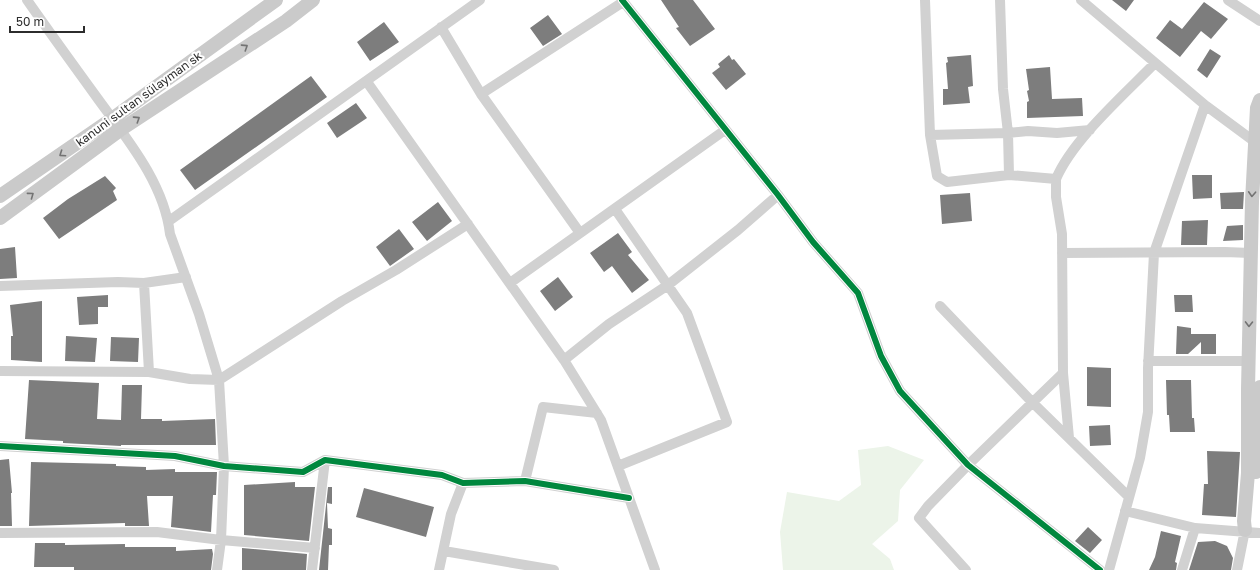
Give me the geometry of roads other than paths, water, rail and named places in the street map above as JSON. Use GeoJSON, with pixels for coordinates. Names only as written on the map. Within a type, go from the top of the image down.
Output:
{"type":"FeatureCollection","features":[{"type":"Feature","properties":{"kind":"main road","name":"kanuni sultan sülayman sk"},"geometry":{"type":"LineString","coordinates":[[0,196],[116,125],[276,0]]}},
{"type":"Feature","properties":{"kind":"main road"},"geometry":{"type":"LineString","coordinates":[[0,218],[116,125],[286,21],[313,0]]}},
{"type":"Feature","properties":{"kind":"main road"},"geometry":{"type":"LineString","coordinates":[[1245,530],[1244,521],[1248,473],[1248,361],[1251,253],[1257,108],[1260,100]]}},
{"type":"Feature","properties":{"kind":"main road"},"geometry":{"type":"LineString","coordinates":[[1245,530],[1252,520],[1259,460],[1260,387]]}},
{"type":"Feature","properties":{"kind":"street"},"geometry":{"type":"LineString","coordinates":[[27,0],[141,160],[169,221],[170,234],[186,277],[219,380],[224,466],[221,540],[217,570]]}},
{"type":"Feature","properties":{"kind":"street"},"geometry":{"type":"LineString","coordinates":[[169,221],[367,82],[480,0]]}},
{"type":"Feature","properties":{"kind":"street"},"geometry":{"type":"LineString","coordinates":[[925,0],[930,135],[937,176],[947,182],[1009,175],[1056,179]]}},
{"type":"Feature","properties":{"kind":"street"},"geometry":{"type":"LineString","coordinates":[[1000,0],[1003,89],[1008,133],[1009,175]]}},
{"type":"Feature","properties":{"kind":"street"},"geometry":{"type":"LineString","coordinates":[[1081,0],[1205,104],[1255,142]]}},
{"type":"Feature","properties":{"kind":"street"},"geometry":{"type":"LineString","coordinates":[[1228,0],[1239,4],[1260,21]]}},
{"type":"Feature","properties":{"kind":"street"},"geometry":{"type":"LineString","coordinates":[[481,94],[623,1],[778,195],[813,242],[858,293],[880,356],[900,391],[968,465],[1100,570]]}},
{"type":"Feature","properties":{"kind":"street"},"geometry":{"type":"LineString","coordinates":[[441,27],[481,94],[580,233]]}},
{"type":"Feature","properties":{"kind":"street"},"geometry":{"type":"LineString","coordinates":[[1069,438],[1063,373],[1062,253],[1056,179],[1063,164],[1090,130],[1155,63]]}},
{"type":"Feature","properties":{"kind":"street"},"geometry":{"type":"LineString","coordinates":[[367,82],[564,360],[597,413],[618,466],[655,570]]}},
{"type":"Feature","properties":{"kind":"street"},"geometry":{"type":"LineString","coordinates":[[1109,570],[1140,458],[1148,412],[1148,361],[1154,253],[1205,104]]}},
{"type":"Feature","properties":{"kind":"street"},"geometry":{"type":"LineString","coordinates":[[510,283],[725,130]]}},
{"type":"Feature","properties":{"kind":"street"},"geometry":{"type":"LineString","coordinates":[[930,135],[1028,131],[1057,133],[1090,130]]}},
{"type":"Feature","properties":{"kind":"street"},"geometry":{"type":"LineString","coordinates":[[564,360],[609,324],[668,285],[738,230],[778,195]]}},
{"type":"Feature","properties":{"kind":"street"},"geometry":{"type":"LineString","coordinates":[[615,209],[687,312],[727,422],[618,466]]}},
{"type":"Feature","properties":{"kind":"street"},"geometry":{"type":"LineString","coordinates":[[0,371],[149,372],[190,379],[219,380],[342,301],[396,270],[468,224]]}},
{"type":"Feature","properties":{"kind":"street"},"geometry":{"type":"LineString","coordinates":[[1062,253],[1251,253]]}},
{"type":"Feature","properties":{"kind":"street"},"geometry":{"type":"LineString","coordinates":[[0,286],[118,282],[144,284],[186,277]]}},
{"type":"Feature","properties":{"kind":"street"},"geometry":{"type":"LineString","coordinates":[[144,284],[149,372]]}},
{"type":"Feature","properties":{"kind":"street"},"geometry":{"type":"LineString","coordinates":[[940,306],[1032,402],[1129,497]]}},
{"type":"Feature","properties":{"kind":"street"},"geometry":{"type":"LineString","coordinates":[[1148,361],[1248,361]]}},
{"type":"Feature","properties":{"kind":"street"},"geometry":{"type":"LineString","coordinates":[[966,570],[919,518],[928,506],[968,465],[1063,373]]}},
{"type":"Feature","properties":{"kind":"street"},"geometry":{"type":"LineString","coordinates":[[525,481],[543,407],[597,413]]}},
{"type":"Feature","properties":{"kind":"street"},"geometry":{"type":"LineString","coordinates":[[0,446],[175,456],[224,466],[303,472],[325,460],[442,475],[463,483],[525,481],[629,498]]}},
{"type":"Feature","properties":{"kind":"street"},"geometry":{"type":"LineString","coordinates":[[312,570],[325,460]]}},
{"type":"Feature","properties":{"kind":"street"},"geometry":{"type":"LineString","coordinates":[[439,570],[451,514],[463,483]]}},
{"type":"Feature","properties":{"kind":"street"},"geometry":{"type":"LineString","coordinates":[[1125,511],[1195,528],[1260,532]]}},
{"type":"Feature","properties":{"kind":"street"},"geometry":{"type":"LineString","coordinates":[[1182,570],[1195,528]]}},
{"type":"Feature","properties":{"kind":"street"},"geometry":{"type":"LineString","coordinates":[[1237,570],[1245,530]]}},
{"type":"Feature","properties":{"kind":"street"},"geometry":{"type":"LineString","coordinates":[[0,533],[157,532],[221,540],[315,548]]}},
{"type":"Feature","properties":{"kind":"street"},"geometry":{"type":"LineString","coordinates":[[444,551],[554,570]]}}]}
